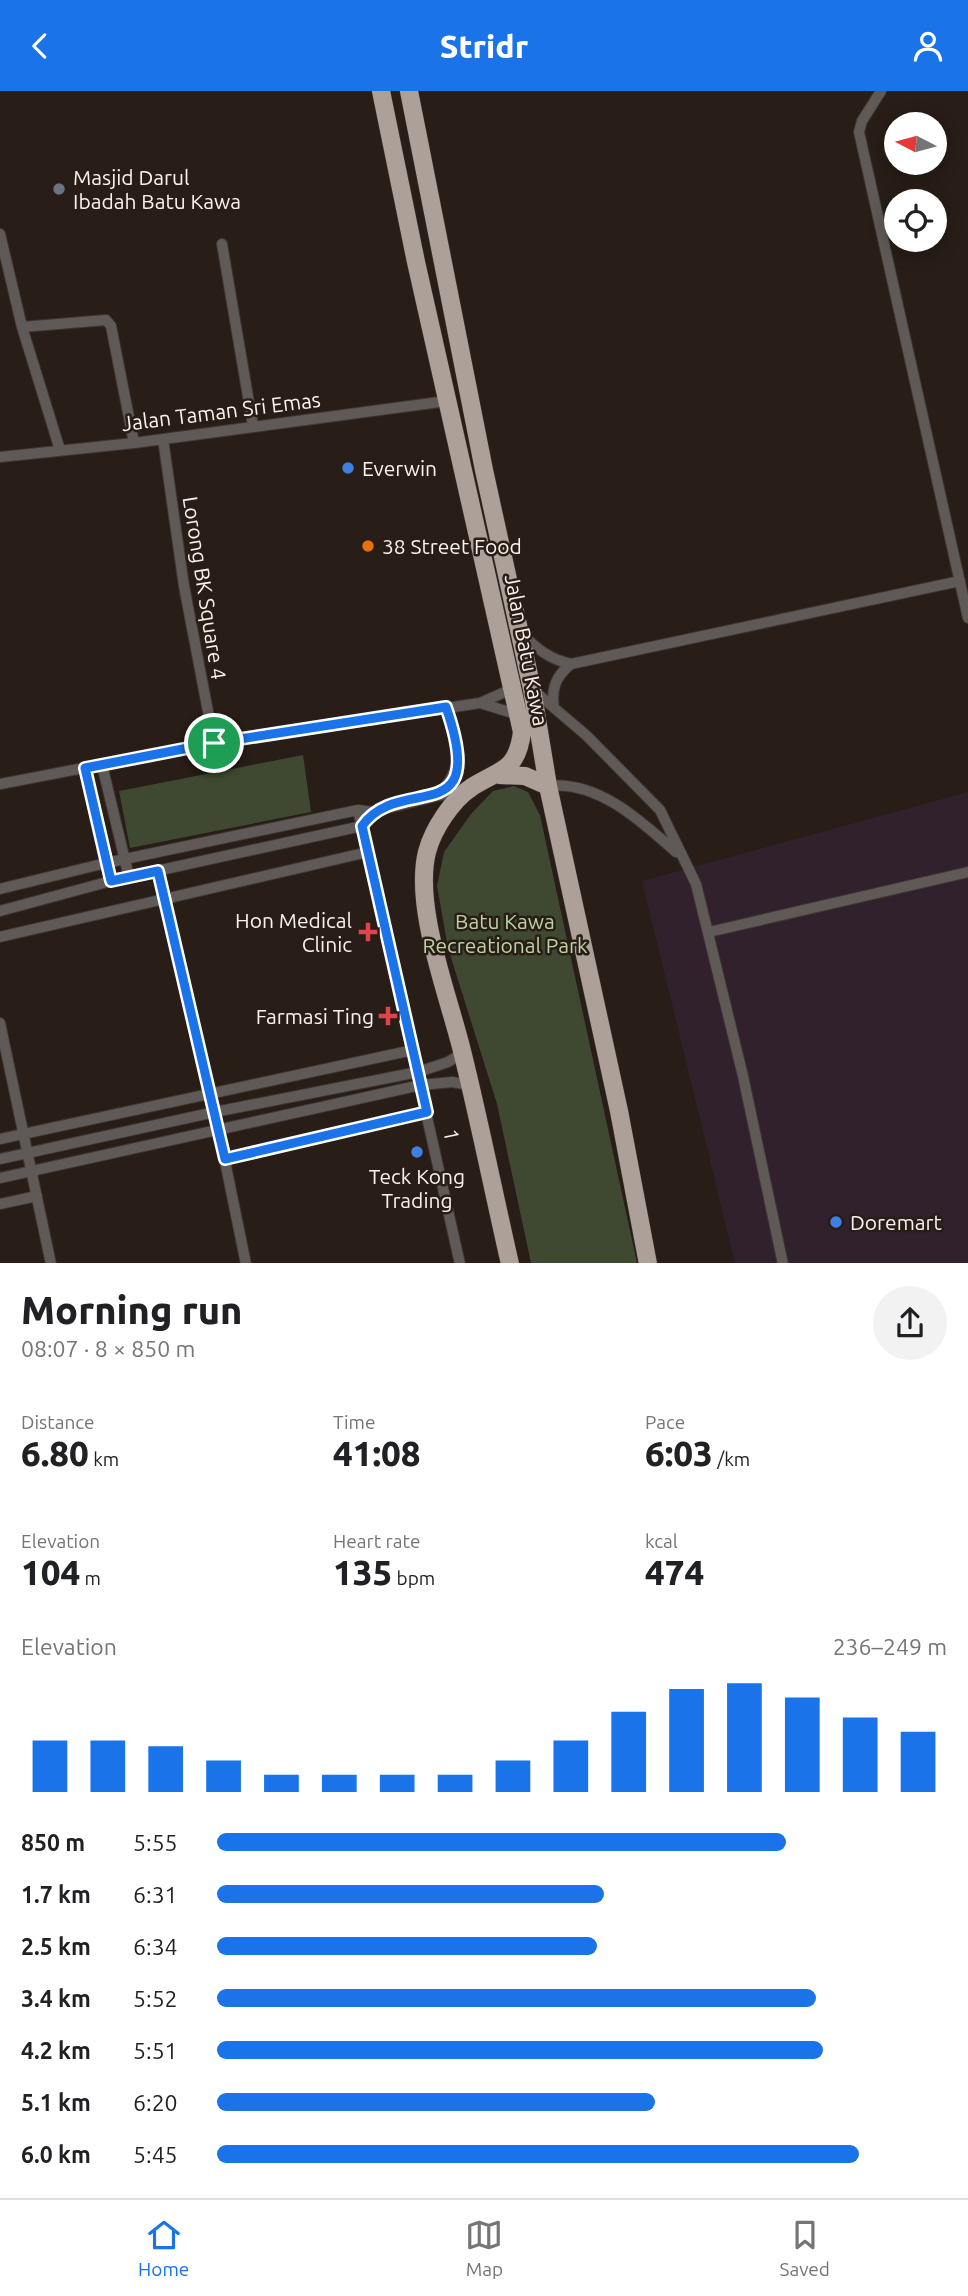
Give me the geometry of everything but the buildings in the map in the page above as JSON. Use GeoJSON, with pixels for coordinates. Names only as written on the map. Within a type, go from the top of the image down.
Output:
{"type":"FeatureCollection","features":[{"type":"Feature","properties":{"kind":"highway","name":"Jalan Batu Kawa"},"geometry":{"type":"LineString","coordinates":[[381,91],[447,401],[548,786],[616,1097],[648,1263]]}},
{"type":"Feature","properties":{"kind":"highway","name":"Jalan Batu Kawa"},"geometry":{"type":"LineString","coordinates":[[409,91],[519,631],[523,688],[519,715],[522,732],[520,748],[515,760],[499,775],[471,788],[456,802],[437,830],[427,852],[424,884],[426,912],[463,1053],[510,1263]]}},
{"type":"Feature","properties":{"kind":"highway"},"geometry":{"type":"LineString","coordinates":[[499,775],[525,776],[548,786]]}},
{"type":"Feature","properties":{"kind":"street"},"geometry":{"type":"LineString","coordinates":[[881,91],[859,132],[968,618]]}},
{"type":"Feature","properties":{"kind":"street"},"geometry":{"type":"LineString","coordinates":[[0,234],[22,327],[60,450]]}},
{"type":"Feature","properties":{"kind":"street"},"geometry":{"type":"LineString","coordinates":[[222,244],[253,426]]}},
{"type":"Feature","properties":{"kind":"street"},"geometry":{"type":"LineString","coordinates":[[22,327],[106,320],[111,326],[134,443]]}},
{"type":"Feature","properties":{"kind":"street","name":"Jalan Taman Sri Emas"},"geometry":{"type":"LineString","coordinates":[[0,457],[134,443],[447,401]]}},
{"type":"Feature","properties":{"kind":"street","name":"Lorong BK Square 4"},"geometry":{"type":"LineString","coordinates":[[163,439],[184,586],[214,743]]}},
{"type":"Feature","properties":{"kind":"street"},"geometry":{"type":"LineString","coordinates":[[519,631],[538,650],[554,660],[571,664],[960,581]]}},
{"type":"Feature","properties":{"kind":"street"},"geometry":{"type":"LineString","coordinates":[[554,708],[554,688],[559,674],[571,664]]}},
{"type":"Feature","properties":{"kind":"street"},"geometry":{"type":"LineString","coordinates":[[0,784],[214,743],[480,703],[523,688],[554,708],[587,736],[660,810],[680,856],[696,884],[783,1263]]}},
{"type":"Feature","properties":{"kind":"street"},"geometry":{"type":"LineString","coordinates":[[480,703],[519,715]]}},
{"type":"Feature","properties":{"kind":"street"},"geometry":{"type":"LineString","coordinates":[[440,793],[455,775],[459,762],[459,748],[446,707]]}},
{"type":"Feature","properties":{"kind":"street"},"geometry":{"type":"LineString","coordinates":[[102,765],[129,877]]}},
{"type":"Feature","properties":{"kind":"street"},"geometry":{"type":"LineString","coordinates":[[85,768],[111,881]]}},
{"type":"Feature","properties":{"kind":"street"},"geometry":{"type":"LineString","coordinates":[[548,786],[578,789],[614,803],[680,856]]}},
{"type":"Feature","properties":{"kind":"street"},"geometry":{"type":"LineString","coordinates":[[0,889],[106,863],[358,810],[372,812],[440,793],[471,788]]}},
{"type":"Feature","properties":{"kind":"street","name":"1"},"geometry":{"type":"LineString","coordinates":[[358,810],[460,1263]]}},
{"type":"Feature","properties":{"kind":"street"},"geometry":{"type":"LineString","coordinates":[[0,911],[111,881],[362,826],[372,812]]}},
{"type":"Feature","properties":{"kind":"street"},"geometry":{"type":"LineString","coordinates":[[0,937],[368,852]]}},
{"type":"Feature","properties":{"kind":"street"},"geometry":{"type":"LineString","coordinates":[[158,871],[211,1093],[246,1263]]}},
{"type":"Feature","properties":{"kind":"street"},"geometry":{"type":"LineString","coordinates":[[709,932],[968,871]]}},
{"type":"Feature","properties":{"kind":"street"},"geometry":{"type":"LineString","coordinates":[[0,1023],[51,1263]]}},
{"type":"Feature","properties":{"kind":"street"},"geometry":{"type":"LineString","coordinates":[[0,1139],[413,1051]]}},
{"type":"Feature","properties":{"kind":"street"},"geometry":{"type":"LineString","coordinates":[[0,1159],[215,1112],[418,1072],[448,1062],[463,1053]]}},
{"type":"Feature","properties":{"kind":"street"},"geometry":{"type":"LineString","coordinates":[[0,1178],[421,1085],[453,1082],[470,1085]]}},
{"type":"Feature","properties":{"kind":"street"},"geometry":{"type":"LineString","coordinates":[[225,1159],[427,1112]]}},
{"type":"Feature","properties":{"kind":"street"},"geometry":{"type":"LineString","coordinates":[[0,1204],[37,1195]]}},
{"type":"Feature","properties":{"kind":"shaded area"},"geometry":{"type":"Polygon","coordinates":[[[968,792],[968,1263],[735,1263],[642,881],[968,792]]]}},
{"type":"Feature","properties":{"kind":"green space"},"geometry":{"type":"Polygon","coordinates":[[[303,755],[311,812],[130,848],[119,791],[303,755]]]}},
{"type":"Feature","properties":{"kind":"green space","name":"Batu Kawa Recreational Park"},"geometry":{"type":"Polygon","coordinates":[[[514,786],[528,792],[540,815],[637,1263],[531,1263],[497,1104],[448,948],[437,886],[444,852],[471,814],[493,791],[514,786]]]}},
{"type":"Feature","properties":{"kind":"place","name":"Masjid Darul Ibadah Batu Kawa"},"geometry":{"type":"Point","coordinates":[59,189]}},
{"type":"Feature","properties":{"kind":"place","name":"Everwin"},"geometry":{"type":"Point","coordinates":[348,468]}},
{"type":"Feature","properties":{"kind":"place","name":"38 Street Food"},"geometry":{"type":"Point","coordinates":[368,546]}},
{"type":"Feature","properties":{"kind":"place","name":"Hon Medical Clinic"},"geometry":{"type":"Point","coordinates":[368,932]}},
{"type":"Feature","properties":{"kind":"place","name":"Farmasi Ting"},"geometry":{"type":"Point","coordinates":[388,1016]}},
{"type":"Feature","properties":{"kind":"place","name":"Teck Kong Trading"},"geometry":{"type":"Point","coordinates":[417,1152]}},
{"type":"Feature","properties":{"kind":"place","name":"Doremart"},"geometry":{"type":"Point","coordinates":[836,1222]}},
{"type":"Feature","properties":{"kind":"route"},"geometry":{"type":"LineString","coordinates":[[446,707],[459,748],[459,762],[449,784],[440,793],[372,812],[362,826],[427,1112],[225,1159],[158,871],[111,881],[85,768],[214,743],[446,707]]}}]}
